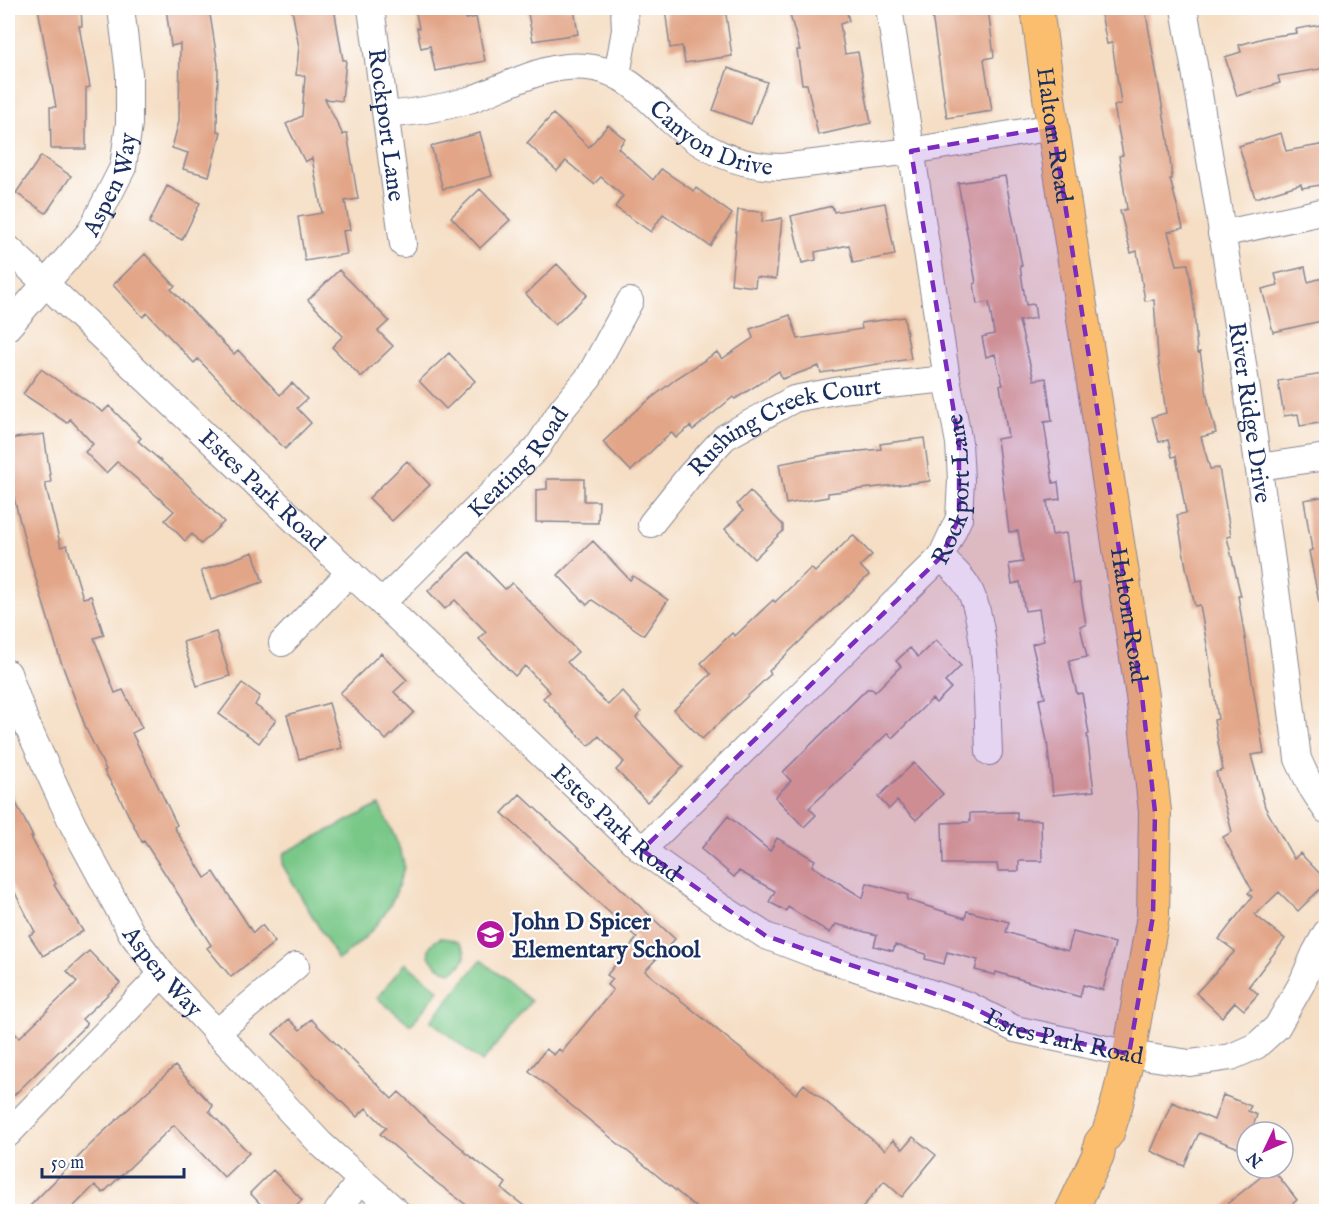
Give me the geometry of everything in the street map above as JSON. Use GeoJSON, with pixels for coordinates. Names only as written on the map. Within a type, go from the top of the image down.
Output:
{"type":"FeatureCollection","features":[{"type":"Feature","properties":{"kind":"main road","name":"Haltom Road"},"geometry":{"type":"LineString","coordinates":[[1037,8],[1053,127],[1142,696],[1155,812],[1153,916],[1129,1054],[1108,1133],[1100,1143],[1098,1155],[1071,1212]]}},
{"type":"Feature","properties":{"kind":"street","name":"Aspen Way"},"geometry":{"type":"LineString","coordinates":[[8,327],[90,232],[123,168],[129,124],[129,74],[121,8]]}},
{"type":"Feature","properties":{"kind":"street","name":"Rockport Lane"},"geometry":{"type":"LineString","coordinates":[[371,8],[403,244]]}},
{"type":"Feature","properties":{"kind":"street"},"geometry":{"type":"LineString","coordinates":[[617,75],[625,30],[624,8]]}},
{"type":"Feature","properties":{"kind":"street","name":"Rockport Lane"},"geometry":{"type":"LineString","coordinates":[[642,850],[941,557],[959,518],[961,480],[959,443],[889,8]]}},
{"type":"Feature","properties":{"kind":"street","name":"River Ridge Drive"},"geometry":{"type":"LineString","coordinates":[[1185,8],[1259,466],[1298,759],[1310,785],[1326,810]]}},
{"type":"Feature","properties":{"kind":"street","name":"Canyon Drive"},"geometry":{"type":"LineString","coordinates":[[387,115],[422,112],[470,99],[536,74],[565,68],[593,68],[617,75],[705,148],[742,163],[763,167],[782,167],[911,151],[1053,127]]}},
{"type":"Feature","properties":{"kind":"street"},"geometry":{"type":"LineString","coordinates":[[1221,234],[1326,211]]}},
{"type":"Feature","properties":{"kind":"street","name":"Estes Park Road"},"geometry":{"type":"LineString","coordinates":[[8,248],[642,850],[721,907],[766,936],[816,955],[968,1005],[1014,1029],[1129,1054],[1190,1063],[1232,1057],[1256,1046],[1277,1027],[1326,933]]}},
{"type":"Feature","properties":{"kind":"street","name":"Keating Road"},"geometry":{"type":"LineString","coordinates":[[382,603],[537,448],[562,409],[589,376],[630,301]]}},
{"type":"Feature","properties":{"kind":"street","name":"Rushing Creek Court"},"geometry":{"type":"LineString","coordinates":[[651,524],[690,475],[725,437],[794,399],[840,390],[947,379]]}},
{"type":"Feature","properties":{"kind":"street"},"geometry":{"type":"LineString","coordinates":[[1259,466],[1326,457]]}},
{"type":"Feature","properties":{"kind":"street"},"geometry":{"type":"LineString","coordinates":[[941,557],[967,585],[977,611],[983,646],[989,752]]}},
{"type":"Feature","properties":{"kind":"street"},"geometry":{"type":"LineString","coordinates":[[282,643],[350,572]]}},
{"type":"Feature","properties":{"kind":"street","name":"Aspen Way"},"geometry":{"type":"LineString","coordinates":[[8,674],[26,723],[73,825],[132,934],[162,974],[321,1144],[396,1211]]}},
{"type":"Feature","properties":{"kind":"street"},"geometry":{"type":"LineString","coordinates":[[216,1033],[296,966]]}},
{"type":"Feature","properties":{"kind":"street"},"geometry":{"type":"LineString","coordinates":[[8,1134],[162,974]]}},
{"type":"Feature","properties":{"kind":"street"},"geometry":{"type":"LineString","coordinates":[[337,1212],[361,1179]]}},
{"type":"Feature","properties":{"kind":"highlighted area"},"geometry":{"type":"Polygon","coordinates":[[[1053,127],[1142,696],[1155,812],[1153,916],[1129,1054],[1015,1029],[968,1005],[766,936],[642,850],[941,557],[959,518],[959,443],[911,151],[1053,127]]]}},
{"type":"Feature","properties":{"kind":"green space"},"geometry":{"type":"Polygon","coordinates":[[[379,805],[390,826],[403,860],[404,869],[396,893],[384,915],[368,935],[338,960],[282,864],[284,853],[379,805]]]}},
{"type":"Feature","properties":{"kind":"green space"},"geometry":{"type":"Polygon","coordinates":[[[441,938],[456,942],[464,951],[463,961],[451,972],[438,966],[430,957],[430,947],[441,938]]]}},
{"type":"Feature","properties":{"kind":"green space"},"geometry":{"type":"Polygon","coordinates":[[[481,960],[531,1001],[482,1062],[431,1021],[481,960]]]}},
{"type":"Feature","properties":{"kind":"green space"},"geometry":{"type":"Polygon","coordinates":[[[405,963],[439,990],[411,1025],[377,998],[405,963]]]}},
{"type":"Feature","properties":{"kind":"building"},"geometry":{"type":"Polygon","coordinates":[[[38,8],[81,8],[82,26],[79,26],[90,87],[86,88],[86,149],[51,149],[50,107],[56,107],[38,8]]]}},
{"type":"Feature","properties":{"kind":"building"},"geometry":{"type":"Polygon","coordinates":[[[166,8],[209,8],[218,65],[217,131],[221,132],[209,176],[183,169],[188,153],[172,148],[179,121],[180,44],[171,46],[166,8]]]}},
{"type":"Feature","properties":{"kind":"building"},"geometry":{"type":"Polygon","coordinates":[[[334,8],[343,60],[346,60],[342,101],[325,99],[343,135],[347,133],[358,199],[345,201],[350,230],[343,231],[347,254],[305,261],[298,217],[322,213],[312,158],[305,162],[286,124],[302,116],[305,76],[296,75],[299,47],[292,10],[334,8]]]}},
{"type":"Feature","properties":{"kind":"building"},"geometry":{"type":"Polygon","coordinates":[[[415,8],[464,8],[466,19],[476,17],[485,61],[435,71],[430,46],[421,48],[415,8]]]}},
{"type":"Feature","properties":{"kind":"building"},"geometry":{"type":"Polygon","coordinates":[[[527,8],[574,8],[578,34],[533,41],[527,8]]]}},
{"type":"Feature","properties":{"kind":"building"},"geometry":{"type":"Polygon","coordinates":[[[665,8],[725,8],[732,56],[685,63],[682,46],[670,48],[665,8]]]}},
{"type":"Feature","properties":{"kind":"building"},"geometry":{"type":"Polygon","coordinates":[[[788,8],[846,8],[849,21],[840,24],[845,54],[858,52],[871,123],[818,135],[807,84],[802,84],[797,50],[800,50],[788,8]]]}},
{"type":"Feature","properties":{"kind":"building"},"geometry":{"type":"Polygon","coordinates":[[[931,8],[988,8],[994,57],[984,59],[992,111],[947,118],[931,8]]]}},
{"type":"Feature","properties":{"kind":"building"},"geometry":{"type":"Polygon","coordinates":[[[1100,8],[1145,8],[1168,139],[1172,179],[1170,179],[1183,228],[1168,232],[1177,265],[1188,264],[1197,353],[1200,352],[1216,433],[1201,437],[1210,469],[1219,468],[1231,536],[1227,537],[1241,596],[1238,596],[1264,753],[1251,755],[1265,807],[1294,859],[1300,853],[1326,880],[1326,883],[1298,911],[1279,892],[1255,915],[1285,939],[1249,986],[1258,994],[1244,1010],[1235,1002],[1222,1017],[1196,993],[1235,951],[1219,939],[1252,897],[1248,893],[1252,890],[1223,837],[1232,832],[1216,772],[1223,770],[1214,720],[1218,719],[1208,651],[1200,605],[1195,606],[1186,567],[1177,515],[1186,513],[1176,456],[1172,457],[1168,440],[1159,442],[1152,417],[1166,413],[1158,356],[1154,300],[1145,301],[1137,251],[1131,253],[1120,211],[1127,209],[1119,156],[1123,155],[1114,106],[1121,104],[1112,43],[1107,44],[1100,8]]]}},
{"type":"Feature","properties":{"kind":"building"},"geometry":{"type":"Polygon","coordinates":[[[1320,25],[1326,68],[1278,76],[1280,83],[1237,96],[1225,57],[1241,52],[1239,45],[1267,37],[1297,33],[1296,29],[1320,25]]]}},
{"type":"Feature","properties":{"kind":"building"},"geometry":{"type":"Polygon","coordinates":[[[728,68],[767,82],[751,124],[713,110],[728,68]]]}},
{"type":"Feature","properties":{"kind":"building"},"geometry":{"type":"Polygon","coordinates":[[[553,114],[589,147],[608,125],[625,139],[618,148],[653,180],[661,169],[694,191],[696,188],[732,214],[710,246],[663,214],[651,232],[615,207],[623,196],[601,177],[594,184],[566,161],[557,171],[527,143],[553,114]]]}},
{"type":"Feature","properties":{"kind":"building"},"geometry":{"type":"Polygon","coordinates":[[[480,133],[492,176],[443,189],[431,146],[480,133]]]}},
{"type":"Feature","properties":{"kind":"building"},"geometry":{"type":"Polygon","coordinates":[[[1281,133],[1286,151],[1326,144],[1326,184],[1302,188],[1301,184],[1255,198],[1239,146],[1281,133]]]}},
{"type":"Feature","properties":{"kind":"building"},"geometry":{"type":"Polygon","coordinates":[[[41,156],[71,176],[46,213],[16,193],[41,156]]]}},
{"type":"Feature","properties":{"kind":"building"},"geometry":{"type":"Polygon","coordinates":[[[1005,176],[1022,266],[1020,266],[1026,305],[1034,304],[1036,318],[1019,321],[1034,380],[1046,378],[1052,421],[1044,422],[1053,483],[1058,482],[1060,499],[1047,501],[1052,535],[1066,533],[1073,584],[1079,583],[1086,625],[1080,626],[1087,657],[1069,661],[1077,694],[1082,693],[1089,734],[1087,735],[1094,791],[1053,795],[1047,741],[1039,699],[1045,698],[1032,644],[1044,641],[1039,609],[1025,611],[1020,582],[1012,584],[1009,564],[1023,562],[1018,531],[1009,532],[997,439],[1008,437],[1000,385],[1003,385],[995,354],[986,357],[982,337],[994,334],[989,302],[977,304],[974,284],[976,283],[958,183],[1005,176]]]}},
{"type":"Feature","properties":{"kind":"building"},"geometry":{"type":"Polygon","coordinates":[[[167,186],[200,203],[182,240],[149,223],[167,186]]]}},
{"type":"Feature","properties":{"kind":"building"},"geometry":{"type":"Polygon","coordinates":[[[480,189],[510,220],[480,248],[451,217],[480,189]]]}},
{"type":"Feature","properties":{"kind":"building"},"geometry":{"type":"Polygon","coordinates":[[[885,203],[895,255],[853,263],[849,245],[815,252],[816,260],[802,263],[791,216],[832,206],[834,212],[885,203]]]}},
{"type":"Feature","properties":{"kind":"building"},"geometry":{"type":"Polygon","coordinates":[[[738,210],[763,212],[762,222],[782,218],[776,279],[756,277],[755,287],[731,284],[738,210]]]}},
{"type":"Feature","properties":{"kind":"building"},"geometry":{"type":"Polygon","coordinates":[[[145,254],[175,286],[171,289],[234,354],[238,350],[280,395],[292,383],[307,399],[297,408],[311,423],[285,449],[198,359],[194,363],[147,313],[143,317],[113,285],[145,254]]]}},
{"type":"Feature","properties":{"kind":"building"},"geometry":{"type":"Polygon","coordinates":[[[557,264],[587,295],[555,325],[526,294],[557,264]]]}},
{"type":"Feature","properties":{"kind":"building"},"geometry":{"type":"Polygon","coordinates":[[[1305,267],[1308,282],[1326,277],[1326,320],[1273,332],[1262,289],[1278,285],[1275,274],[1305,267]]]}},
{"type":"Feature","properties":{"kind":"building"},"geometry":{"type":"Polygon","coordinates":[[[339,270],[389,321],[378,331],[393,346],[361,377],[332,347],[343,336],[308,300],[339,270]]]}},
{"type":"Feature","properties":{"kind":"building"},"geometry":{"type":"Polygon","coordinates":[[[790,315],[798,339],[862,329],[861,323],[904,317],[911,359],[821,373],[819,366],[782,379],[779,371],[735,399],[733,397],[693,430],[690,426],[676,438],[671,432],[631,471],[603,442],[634,412],[677,378],[717,352],[722,359],[753,338],[750,329],[790,315]]]}},
{"type":"Feature","properties":{"kind":"building"},"geometry":{"type":"Polygon","coordinates":[[[449,353],[475,381],[446,409],[419,381],[449,353]]]}},
{"type":"Feature","properties":{"kind":"building"},"geometry":{"type":"Polygon","coordinates":[[[41,369],[103,412],[109,406],[141,438],[138,441],[185,482],[224,522],[201,544],[192,534],[185,541],[165,520],[174,511],[117,462],[106,473],[85,452],[93,444],[70,419],[67,423],[23,394],[41,369]]]}},
{"type":"Feature","properties":{"kind":"building"},"geometry":{"type":"Polygon","coordinates":[[[1323,374],[1326,422],[1300,426],[1298,414],[1284,416],[1278,381],[1323,374]]]}},
{"type":"Feature","properties":{"kind":"building"},"geometry":{"type":"Polygon","coordinates":[[[44,434],[51,482],[45,483],[61,547],[67,545],[83,598],[91,596],[104,635],[94,638],[115,693],[123,690],[142,728],[132,733],[177,825],[174,827],[205,878],[214,872],[253,933],[262,925],[275,942],[231,977],[207,948],[211,945],[144,841],[142,842],[104,771],[106,770],[87,731],[60,659],[27,549],[13,494],[8,455],[8,439],[44,434]]]}},
{"type":"Feature","properties":{"kind":"building"},"geometry":{"type":"Polygon","coordinates":[[[924,438],[930,481],[828,493],[828,497],[786,504],[779,464],[830,454],[881,449],[880,444],[924,438]]]}},
{"type":"Feature","properties":{"kind":"building"},"geometry":{"type":"Polygon","coordinates":[[[407,461],[430,485],[392,521],[369,498],[407,461]]]}},
{"type":"Feature","properties":{"kind":"building"},"geometry":{"type":"Polygon","coordinates":[[[547,479],[584,479],[584,501],[599,501],[598,523],[536,522],[536,490],[547,489],[547,479]]]}},
{"type":"Feature","properties":{"kind":"building"},"geometry":{"type":"Polygon","coordinates":[[[750,491],[783,525],[783,531],[754,559],[725,529],[743,511],[737,504],[750,491]]]}},
{"type":"Feature","properties":{"kind":"building"},"geometry":{"type":"Polygon","coordinates":[[[1326,496],[1326,601],[1319,602],[1309,551],[1312,550],[1304,500],[1326,496]]]}},
{"type":"Feature","properties":{"kind":"building"},"geometry":{"type":"Polygon","coordinates":[[[853,535],[872,555],[860,566],[869,575],[769,671],[771,674],[702,739],[674,710],[711,674],[701,663],[732,633],[735,636],[811,568],[815,572],[853,535]]]}},
{"type":"Feature","properties":{"kind":"building"},"geometry":{"type":"Polygon","coordinates":[[[593,541],[630,580],[633,576],[668,600],[644,635],[592,600],[587,605],[558,575],[593,541]]]}},
{"type":"Feature","properties":{"kind":"building"},"geometry":{"type":"Polygon","coordinates":[[[253,552],[263,582],[211,600],[201,571],[253,552]]]}},
{"type":"Feature","properties":{"kind":"building"},"geometry":{"type":"Polygon","coordinates":[[[469,552],[505,589],[512,583],[578,652],[567,662],[608,705],[622,691],[641,712],[636,718],[683,767],[647,802],[616,770],[624,762],[599,736],[589,746],[543,698],[550,692],[525,666],[515,676],[479,639],[486,632],[455,600],[445,609],[428,591],[469,552]]]}},
{"type":"Feature","properties":{"kind":"building"},"geometry":{"type":"Polygon","coordinates":[[[216,632],[230,676],[197,686],[183,642],[216,632]]]}},
{"type":"Feature","properties":{"kind":"building"},"geometry":{"type":"Polygon","coordinates":[[[936,640],[961,666],[945,682],[951,688],[936,703],[932,699],[892,738],[888,733],[809,808],[816,815],[804,827],[775,797],[791,781],[783,772],[867,689],[875,692],[901,666],[896,661],[910,648],[918,657],[936,640]]]}},
{"type":"Feature","properties":{"kind":"building"},"geometry":{"type":"Polygon","coordinates":[[[381,653],[407,680],[394,692],[414,712],[386,740],[340,693],[381,653]]]}},
{"type":"Feature","properties":{"kind":"building"},"geometry":{"type":"Polygon","coordinates":[[[242,683],[260,696],[255,705],[276,720],[259,743],[219,714],[242,683]]]}},
{"type":"Feature","properties":{"kind":"building"},"geometry":{"type":"Polygon","coordinates":[[[329,703],[342,748],[299,759],[287,715],[329,703]]]}},
{"type":"Feature","properties":{"kind":"building"},"geometry":{"type":"Polygon","coordinates":[[[914,763],[943,794],[916,820],[897,801],[889,809],[878,797],[914,763]]]}},
{"type":"Feature","properties":{"kind":"building"},"geometry":{"type":"Polygon","coordinates":[[[8,787],[56,884],[54,885],[83,931],[43,956],[29,935],[35,932],[8,879],[8,787]]]}},
{"type":"Feature","properties":{"kind":"building"},"geometry":{"type":"Polygon","coordinates":[[[520,794],[675,939],[645,971],[796,1094],[804,1084],[885,1150],[893,1140],[903,1149],[913,1137],[936,1155],[902,1197],[884,1181],[859,1212],[702,1212],[529,1071],[546,1049],[554,1055],[559,1049],[562,1052],[613,990],[607,985],[613,979],[607,975],[637,938],[502,813],[520,794]]]}},
{"type":"Feature","properties":{"kind":"building"},"geometry":{"type":"Polygon","coordinates":[[[1017,812],[1017,820],[1041,820],[1042,861],[1019,861],[1019,871],[998,871],[997,864],[943,864],[942,823],[970,822],[970,813],[1017,812]]]}},
{"type":"Feature","properties":{"kind":"building"},"geometry":{"type":"Polygon","coordinates":[[[728,816],[770,851],[777,838],[815,860],[812,866],[863,898],[867,883],[908,895],[907,900],[965,918],[967,911],[1009,922],[1006,932],[1068,951],[1073,932],[1115,943],[1103,990],[1083,985],[1080,997],[996,972],[995,975],[975,970],[978,960],[947,952],[944,964],[925,959],[926,954],[895,945],[893,951],[874,946],[877,935],[836,924],[830,933],[788,907],[786,911],[769,902],[775,891],[739,871],[734,877],[701,849],[728,816]]]}},
{"type":"Feature","properties":{"kind":"building"},"geometry":{"type":"Polygon","coordinates":[[[89,951],[120,983],[82,1019],[87,1024],[8,1101],[8,1025],[19,1038],[77,982],[67,971],[89,951]]]}},
{"type":"Feature","properties":{"kind":"building"},"geometry":{"type":"Polygon","coordinates":[[[289,1019],[300,1030],[311,1019],[392,1099],[399,1092],[463,1151],[506,1183],[502,1189],[532,1212],[476,1212],[437,1183],[380,1134],[386,1128],[366,1108],[357,1117],[273,1034],[289,1019]]]}},
{"type":"Feature","properties":{"kind":"building"},"geometry":{"type":"Polygon","coordinates":[[[175,1066],[213,1106],[209,1111],[249,1153],[224,1177],[174,1125],[103,1193],[95,1185],[68,1212],[24,1212],[100,1135],[175,1066]]]}},
{"type":"Feature","properties":{"kind":"building"},"geometry":{"type":"Polygon","coordinates":[[[1223,1095],[1251,1106],[1248,1111],[1257,1115],[1255,1120],[1235,1120],[1235,1147],[1199,1133],[1184,1166],[1151,1151],[1172,1102],[1214,1120],[1223,1095]]]}},
{"type":"Feature","properties":{"kind":"building"},"geometry":{"type":"Polygon","coordinates":[[[273,1170],[302,1200],[290,1212],[268,1212],[250,1193],[273,1170]]]}},
{"type":"Feature","properties":{"kind":"building"},"geometry":{"type":"Polygon","coordinates":[[[1257,1180],[1281,1180],[1297,1200],[1282,1212],[1217,1212],[1257,1180]]]}},
{"type":"Feature","properties":{"kind":"place","name":"John D Spicer Elementary School"},"geometry":{"type":"Point","coordinates":[491,935]}}]}
